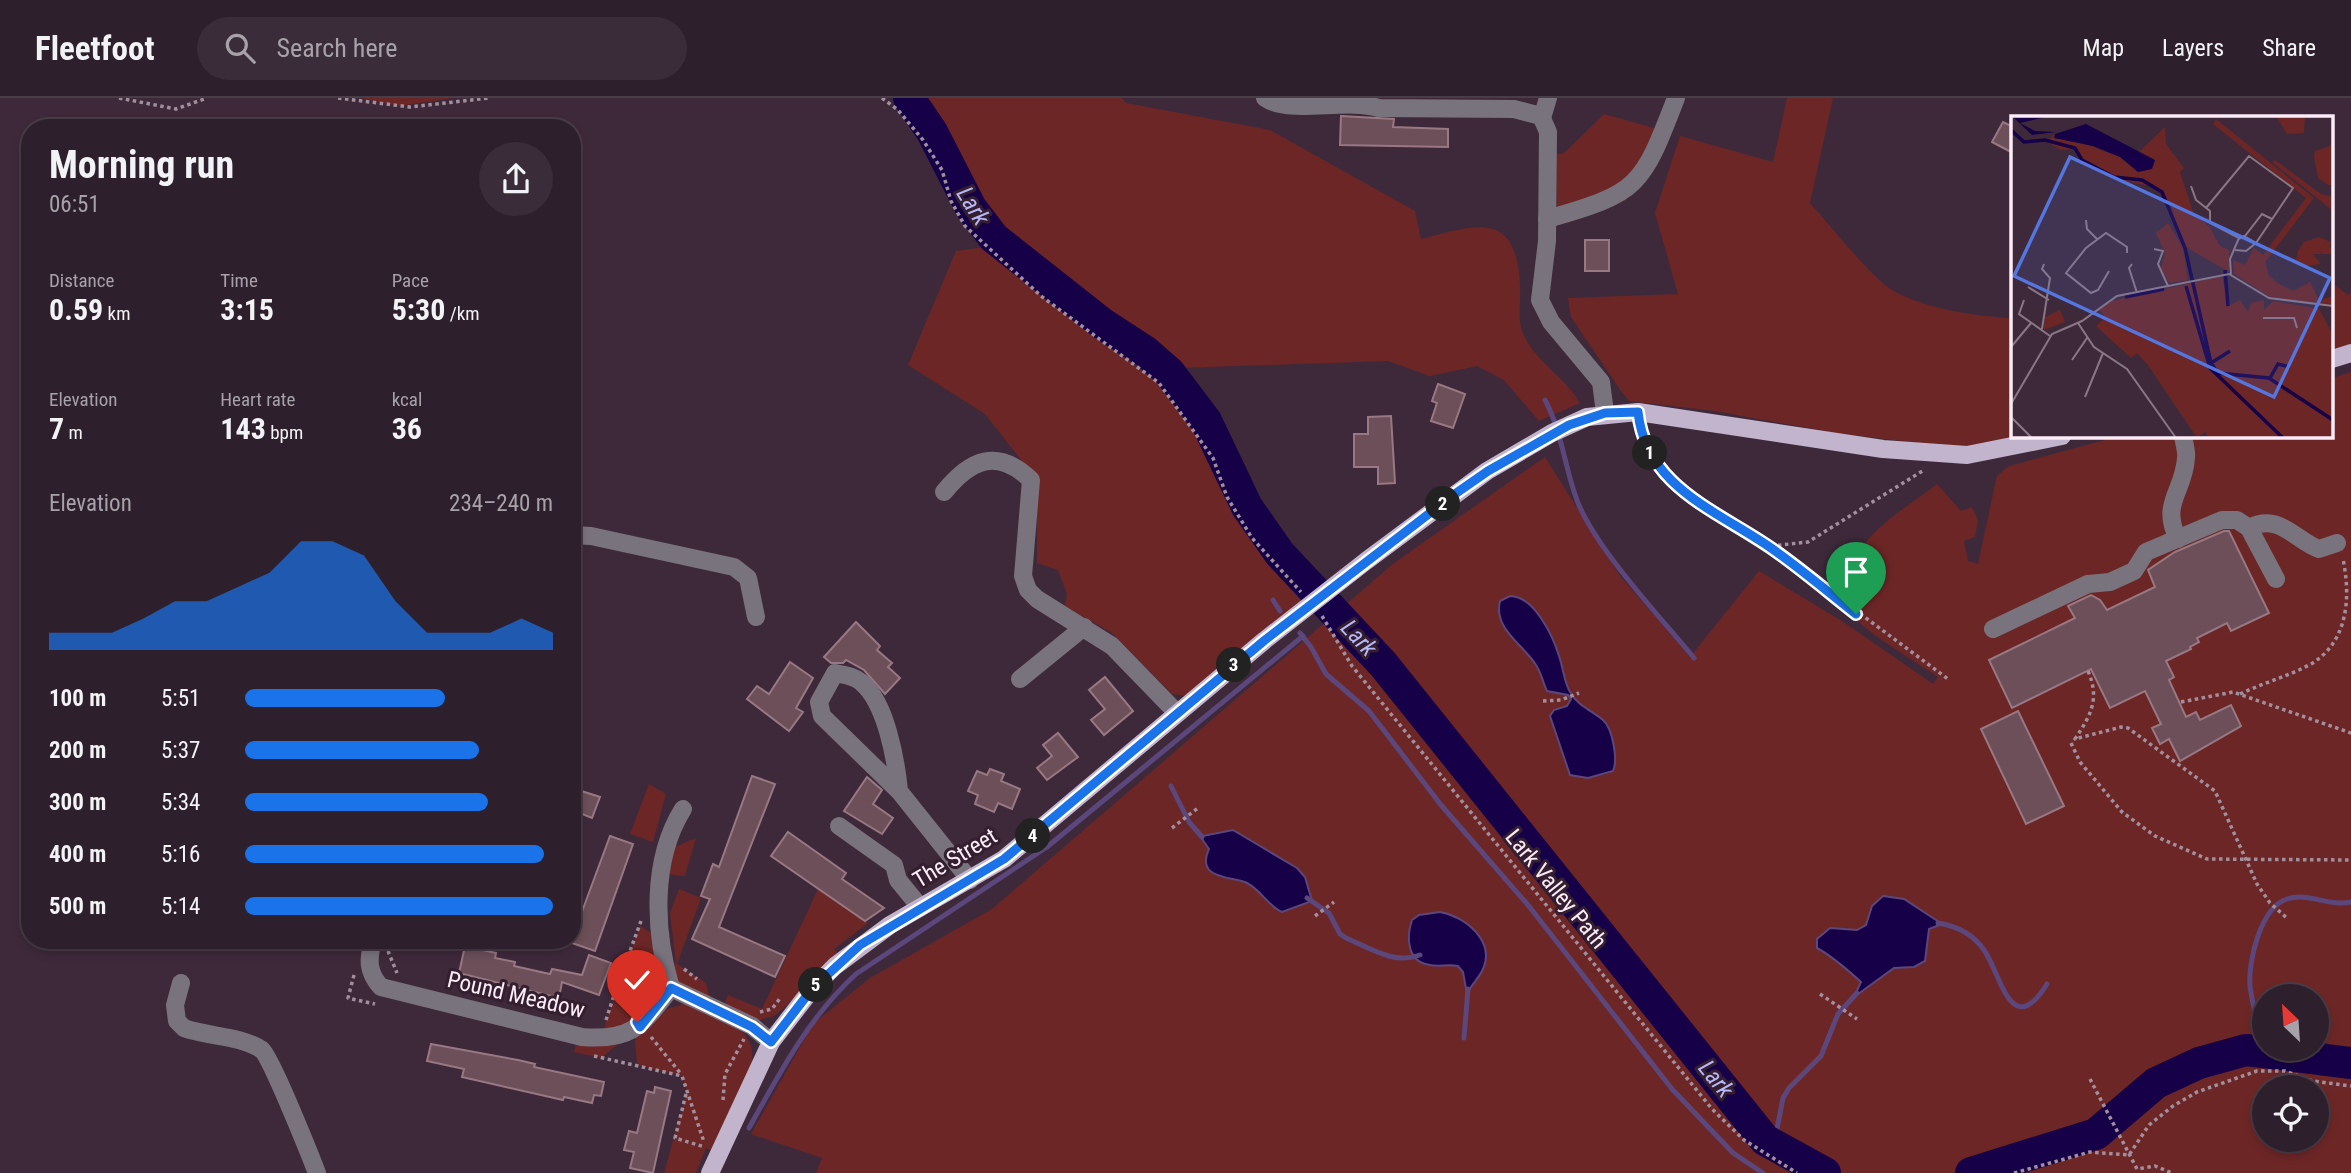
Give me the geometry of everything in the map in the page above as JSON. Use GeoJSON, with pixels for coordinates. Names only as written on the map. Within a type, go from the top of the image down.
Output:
{"type":"FeatureCollection","features":[{"type":"Feature","properties":{"kind":"main road"},"geometry":{"type":"LineString","coordinates":[[2334,358],[2351,353]]}},
{"type":"Feature","properties":{"kind":"main road","name":"The Street"},"geometry":{"type":"LineString","coordinates":[[710,1173],[771,1042],[812,989],[835,966],[890,925],[970,880],[1037,833],[1177,713],[1317,599],[1488,471],[1561,429],[1605,413],[1638,412],[1883,449],[1967,455],[2053,438]]}},
{"type":"Feature","properties":{"kind":"street"},"geometry":{"type":"LineString","coordinates":[[1265,98],[1270,102],[1301,107],[1323,103],[1360,104],[1379,108],[1514,109],[1542,118]]}},
{"type":"Feature","properties":{"kind":"street"},"geometry":{"type":"LineString","coordinates":[[1548,98],[1542,118],[1548,132],[1547,219],[1540,300],[1551,322],[1601,382],[1605,413]]}},
{"type":"Feature","properties":{"kind":"street"},"geometry":{"type":"LineString","coordinates":[[1547,219],[1596,204],[1622,193],[1636,182],[1651,162],[1676,98]]}},
{"type":"Feature","properties":{"kind":"street"},"geometry":{"type":"LineString","coordinates":[[2178,539],[2170,523],[2171,506],[2186,459],[2183,438]]}},
{"type":"Feature","properties":{"kind":"street"},"geometry":{"type":"LineString","coordinates":[[944,492],[968,466],[976,462],[1011,464],[1031,480],[1023,576],[1028,590],[1037,599],[1112,646],[1177,713]]}},
{"type":"Feature","properties":{"kind":"street"},"geometry":{"type":"LineString","coordinates":[[1993,629],[2088,584],[2110,582],[2134,571],[2146,552],[2222,520],[2237,520],[2249,528],[2276,579]]}},
{"type":"Feature","properties":{"kind":"street"},"geometry":{"type":"LineString","coordinates":[[2249,528],[2260,524],[2281,527],[2319,549],[2337,543]]}},
{"type":"Feature","properties":{"kind":"street"},"geometry":{"type":"LineString","coordinates":[[581,535],[734,567],[748,578],[756,617]]}},
{"type":"Feature","properties":{"kind":"street"},"geometry":{"type":"LineString","coordinates":[[1020,679],[1084,627]]}},
{"type":"Feature","properties":{"kind":"street"},"geometry":{"type":"LineString","coordinates":[[899,791],[894,753],[872,692],[859,680],[835,673],[818,702],[822,716],[899,791],[970,880]]}},
{"type":"Feature","properties":{"kind":"street"},"geometry":{"type":"LineString","coordinates":[[683,809],[669,831],[662,860],[659,901],[666,971],[671,988],[752,1027],[771,1042]]}},
{"type":"Feature","properties":{"kind":"street"},"geometry":{"type":"LineString","coordinates":[[839,826],[894,865],[898,880],[920,907]]}},
{"type":"Feature","properties":{"kind":"street","name":"Pound Meadow"},"geometry":{"type":"LineString","coordinates":[[372,949],[369,966],[372,977],[381,987],[401,993],[582,1037],[607,1039],[627,1035],[640,1027]]}},
{"type":"Feature","properties":{"kind":"street"},"geometry":{"type":"LineString","coordinates":[[181,983],[175,1005],[177,1021],[197,1033],[264,1050],[274,1065],[280,1087],[317,1173]]}},
{"type":"Feature","properties":{"kind":"street"},"geometry":{"type":"LineString","coordinates":[[640,1027],[671,988]]}},
{"type":"Feature","properties":{"kind":"path"},"geometry":{"type":"LineString","coordinates":[[119,98],[176,109],[207,98]]}},
{"type":"Feature","properties":{"kind":"path"},"geometry":{"type":"LineString","coordinates":[[338,98],[410,107],[489,98]]}},
{"type":"Feature","properties":{"kind":"path","name":"Lark Valley Path"},"geometry":{"type":"LineString","coordinates":[[882,98],[898,110],[923,140],[942,170],[951,201],[965,226],[1041,296],[1159,383],[1213,458],[1227,497],[1252,538],[1317,599],[1323,616],[1352,666],[1712,1109],[1744,1140],[1797,1173]]}},
{"type":"Feature","properties":{"kind":"path"},"geometry":{"type":"LineString","coordinates":[[1638,412],[1639,430],[1655,464],[1692,499],[1769,546],[1948,679]]}},
{"type":"Feature","properties":{"kind":"path"},"geometry":{"type":"LineString","coordinates":[[1769,546],[1808,542],[1914,478],[1946,454]]}},
{"type":"Feature","properties":{"kind":"path"},"geometry":{"type":"LineString","coordinates":[[2240,694],[2311,664],[2337,642],[2351,602],[2347,571],[2337,543]]}},
{"type":"Feature","properties":{"kind":"path"},"geometry":{"type":"LineString","coordinates":[[2088,671],[2095,704],[2093,713],[2075,739],[2121,727],[2129,728],[2208,783],[2221,802],[2245,860],[2270,903],[2288,919]]}},
{"type":"Feature","properties":{"kind":"path"},"geometry":{"type":"LineString","coordinates":[[2181,702],[2233,692],[2351,733]]}},
{"type":"Feature","properties":{"kind":"path"},"geometry":{"type":"LineString","coordinates":[[1543,701],[1567,699],[1577,694]]}},
{"type":"Feature","properties":{"kind":"path"},"geometry":{"type":"LineString","coordinates":[[2071,743],[2080,762],[2122,813],[2155,836],[2207,859],[2351,860]]}},
{"type":"Feature","properties":{"kind":"path"},"geometry":{"type":"LineString","coordinates":[[1172,828],[1198,808]]}},
{"type":"Feature","properties":{"kind":"path"},"geometry":{"type":"LineString","coordinates":[[1315,916],[1334,902]]}},
{"type":"Feature","properties":{"kind":"path"},"geometry":{"type":"LineString","coordinates":[[643,918],[615,992],[640,1027],[682,1076],[706,1148],[675,1138],[687,1092]]}},
{"type":"Feature","properties":{"kind":"path"},"geometry":{"type":"LineString","coordinates":[[677,964],[706,983]]}},
{"type":"Feature","properties":{"kind":"path"},"geometry":{"type":"LineString","coordinates":[[1820,994],[1857,1020]]}},
{"type":"Feature","properties":{"kind":"path"},"geometry":{"type":"LineString","coordinates":[[750,1005],[761,1010]]}},
{"type":"Feature","properties":{"kind":"path"},"geometry":{"type":"LineString","coordinates":[[591,1055],[682,1076]]}},
{"type":"Feature","properties":{"kind":"path"},"geometry":{"type":"LineString","coordinates":[[2129,1155],[2149,1125],[2173,1106],[2197,1091],[2257,1070],[2285,1071],[2313,1081],[2351,1086]]}},
{"type":"Feature","properties":{"kind":"path"},"geometry":{"type":"LineString","coordinates":[[2090,1079],[2124,1148],[2137,1168],[2155,1166],[2172,1173]]}},
{"type":"Feature","properties":{"kind":"path"},"geometry":{"type":"LineString","coordinates":[[2014,1173],[2090,1152],[2129,1155]]}},
{"type":"Feature","properties":{"kind":"shaded area"},"geometry":{"type":"Polygon","coordinates":[[[361,98],[453,98],[399,106],[361,98]]]}},
{"type":"Feature","properties":{"kind":"shaded area"},"geometry":{"type":"Polygon","coordinates":[[[918,98],[1122,98],[1126,103],[1270,130],[1415,211],[1421,239],[1475,227],[1489,228],[1501,233],[1510,243],[1517,260],[1520,322],[1525,338],[1539,358],[1566,384],[1580,403],[1539,421],[1504,380],[1477,366],[1430,376],[1388,361],[1178,368],[1104,312],[1059,283],[1024,253],[984,200],[948,137],[918,98]]]}},
{"type":"Feature","properties":{"kind":"shaded area"},"geometry":{"type":"Polygon","coordinates":[[[1787,98],[1833,98],[1810,203],[1850,249],[1892,290],[1934,307],[2011,318],[2011,438],[1977,446],[1944,446],[1835,433],[1715,411],[1629,401],[1571,317],[1568,298],[1678,294],[1655,213],[1680,136],[1773,162],[1787,98]]]}},
{"type":"Feature","properties":{"kind":"shaded area"},"geometry":{"type":"Polygon","coordinates":[[[1604,114],[1668,132],[1654,160],[1626,200],[1568,223],[1557,218],[1556,154],[1563,154],[1604,114]]]}},
{"type":"Feature","properties":{"kind":"shaded area"},"geometry":{"type":"Polygon","coordinates":[[[986,247],[1041,296],[1159,383],[1213,458],[1227,497],[1252,538],[1306,599],[1188,696],[1172,694],[1112,633],[1065,606],[1067,594],[1058,570],[1037,563],[1037,480],[985,414],[908,365],[956,251],[986,247]]]}},
{"type":"Feature","properties":{"kind":"shaded area"},"geometry":{"type":"Polygon","coordinates":[[[2334,284],[2348,295],[2351,293],[2351,344],[2334,349],[2334,284]]]}},
{"type":"Feature","properties":{"kind":"shaded area"},"geometry":{"type":"Polygon","coordinates":[[[2351,372],[2351,1173],[816,1173],[822,1158],[751,1134],[813,1024],[870,978],[992,909],[1394,563],[1545,457],[1620,576],[1690,657],[1759,571],[1845,623],[1933,684],[1938,677],[1862,625],[1849,601],[1850,573],[1856,556],[1878,529],[1937,484],[1961,511],[1972,507],[1978,520],[1975,537],[1964,541],[1968,561],[1978,564],[1997,476],[2009,466],[2113,438],[2334,438],[2334,377],[2351,372]]]}},
{"type":"Feature","properties":{"kind":"shaded area"},"geometry":{"type":"Polygon","coordinates":[[[1510,596],[1527,603],[1541,618],[1556,648],[1566,684],[1573,697],[1607,724],[1614,745],[1613,771],[1588,778],[1570,775],[1550,716],[1554,710],[1567,706],[1571,699],[1568,695],[1547,691],[1536,665],[1505,628],[1499,611],[1500,601],[1510,596]]]}},
{"type":"Feature","properties":{"kind":"shaded area"},"geometry":{"type":"Polygon","coordinates":[[[649,784],[666,794],[653,842],[630,834],[649,784]]]}},
{"type":"Feature","properties":{"kind":"shaded area"},"geometry":{"type":"Polygon","coordinates":[[[1233,830],[1297,868],[1305,877],[1312,901],[1282,912],[1247,883],[1211,872],[1206,859],[1209,849],[1198,833],[1203,836],[1233,830]]]}},
{"type":"Feature","properties":{"kind":"shaded area"},"geometry":{"type":"Polygon","coordinates":[[[696,838],[685,876],[667,874],[675,847],[696,838]]]}},
{"type":"Feature","properties":{"kind":"shaded area"},"geometry":{"type":"Polygon","coordinates":[[[679,889],[701,898],[677,964],[706,983],[710,999],[679,983],[670,965],[676,963],[670,913],[679,889]]]}},
{"type":"Feature","properties":{"kind":"shaded area"},"geometry":{"type":"Polygon","coordinates":[[[818,889],[868,923],[834,949],[843,959],[774,1016],[759,1020],[724,1005],[728,995],[762,1009],[818,889]]]}},
{"type":"Feature","properties":{"kind":"shaded area"},"geometry":{"type":"Polygon","coordinates":[[[1883,896],[1904,899],[1942,924],[1929,929],[1925,961],[1914,967],[1894,968],[1854,997],[1861,982],[1817,948],[1817,939],[1830,928],[1857,930],[1866,925],[1872,906],[1883,896]]]}},
{"type":"Feature","properties":{"kind":"shaded area"},"geometry":{"type":"Polygon","coordinates":[[[1440,912],[1450,914],[1468,925],[1476,932],[1485,950],[1486,960],[1482,971],[1467,994],[1463,972],[1458,966],[1422,963],[1410,948],[1412,920],[1419,915],[1440,912]]]}},
{"type":"Feature","properties":{"kind":"shaded area"},"geometry":{"type":"Polygon","coordinates":[[[640,926],[656,936],[657,970],[654,995],[644,1016],[635,1023],[603,1031],[640,926]]]}},
{"type":"Feature","properties":{"kind":"shaded area"},"geometry":{"type":"Polygon","coordinates":[[[686,1003],[721,1018],[742,1032],[749,1041],[752,1052],[751,1065],[758,1069],[718,1154],[706,1148],[696,1173],[664,1173],[687,1092],[682,1076],[637,1065],[635,1039],[661,1011],[686,1003]]]}},
{"type":"Feature","properties":{"kind":"shaded area"},"geometry":{"type":"Polygon","coordinates":[[[578,1036],[618,1044],[601,1058],[574,1052],[578,1036]]]}},
{"type":"Feature","properties":{"kind":"building"},"geometry":{"type":"Polygon","coordinates":[[[1341,116],[1394,119],[1393,127],[1448,129],[1448,147],[1340,145],[1341,116]]]}},
{"type":"Feature","properties":{"kind":"building"},"geometry":{"type":"Polygon","coordinates":[[[2003,122],[2011,126],[2011,152],[1992,142],[2003,122]]]}},
{"type":"Feature","properties":{"kind":"building"},"geometry":{"type":"Polygon","coordinates":[[[1585,240],[1609,240],[1609,271],[1585,271],[1585,240]]]}},
{"type":"Feature","properties":{"kind":"building"},"geometry":{"type":"Polygon","coordinates":[[[1438,384],[1465,394],[1453,428],[1431,421],[1437,403],[1432,401],[1438,384]]]}},
{"type":"Feature","properties":{"kind":"building"},"geometry":{"type":"Polygon","coordinates":[[[1391,416],[1395,483],[1378,484],[1378,467],[1354,467],[1354,434],[1368,434],[1368,417],[1391,416]]]}},
{"type":"Feature","properties":{"kind":"building"},"geometry":{"type":"Polygon","coordinates":[[[2229,531],[2269,613],[2231,631],[2227,623],[2197,638],[2199,642],[2190,647],[2191,649],[2166,661],[2174,677],[2169,680],[2186,717],[2196,712],[2200,720],[2231,705],[2241,726],[2180,761],[2169,739],[2160,744],[2152,728],[2161,724],[2145,691],[2110,708],[2091,669],[2012,708],[1989,660],[2075,618],[2068,606],[2091,595],[2100,600],[2107,610],[2155,587],[2148,570],[2175,552],[2229,531]]]}},
{"type":"Feature","properties":{"kind":"building"},"geometry":{"type":"Polygon","coordinates":[[[856,622],[880,646],[877,650],[892,663],[888,667],[900,678],[885,694],[864,670],[846,660],[843,663],[831,663],[824,657],[856,622]]]}},
{"type":"Feature","properties":{"kind":"building"},"geometry":{"type":"Polygon","coordinates":[[[790,662],[813,678],[796,708],[803,712],[789,731],[747,699],[757,686],[769,694],[790,662]]]}},
{"type":"Feature","properties":{"kind":"building"},"geometry":{"type":"Polygon","coordinates":[[[1105,677],[1133,711],[1104,735],[1091,720],[1105,709],[1089,690],[1105,677]]]}},
{"type":"Feature","properties":{"kind":"building"},"geometry":{"type":"Polygon","coordinates":[[[2018,711],[2064,806],[2026,824],[1981,729],[2018,711]]]}},
{"type":"Feature","properties":{"kind":"building"},"geometry":{"type":"Polygon","coordinates":[[[1058,733],[1078,757],[1047,780],[1037,768],[1052,756],[1043,745],[1058,733]]]}},
{"type":"Feature","properties":{"kind":"building"},"geometry":{"type":"Polygon","coordinates":[[[990,769],[1004,774],[1001,781],[1020,789],[1012,809],[998,803],[994,812],[975,804],[978,795],[968,791],[977,771],[987,775],[990,769]]]}},
{"type":"Feature","properties":{"kind":"building"},"geometry":{"type":"Polygon","coordinates":[[[752,776],[775,784],[719,927],[785,956],[775,977],[692,939],[710,899],[701,896],[713,864],[719,867],[752,776]]]}},
{"type":"Feature","properties":{"kind":"building"},"geometry":{"type":"Polygon","coordinates":[[[867,777],[882,790],[873,804],[893,818],[882,834],[844,811],[867,777]]]}},
{"type":"Feature","properties":{"kind":"building"},"geometry":{"type":"Polygon","coordinates":[[[581,791],[600,797],[592,818],[581,814],[581,791]]]}},
{"type":"Feature","properties":{"kind":"building"},"geometry":{"type":"Polygon","coordinates":[[[788,832],[846,873],[842,879],[884,908],[865,921],[771,856],[788,832]]]}},
{"type":"Feature","properties":{"kind":"building"},"geometry":{"type":"Polygon","coordinates":[[[610,836],[633,844],[595,951],[581,946],[581,914],[610,836]]]}},
{"type":"Feature","properties":{"kind":"building"},"geometry":{"type":"Polygon","coordinates":[[[464,949],[496,953],[495,958],[515,962],[514,966],[550,974],[552,969],[582,975],[589,955],[611,963],[599,995],[562,982],[559,998],[459,973],[464,949]]]}},
{"type":"Feature","properties":{"kind":"building"},"geometry":{"type":"Polygon","coordinates":[[[431,1044],[518,1060],[535,1064],[534,1067],[604,1082],[601,1096],[594,1095],[592,1103],[564,1097],[563,1100],[462,1077],[464,1069],[427,1061],[431,1044]]]}},
{"type":"Feature","properties":{"kind":"building"},"geometry":{"type":"Polygon","coordinates":[[[655,1087],[671,1091],[653,1173],[630,1168],[634,1152],[624,1150],[629,1131],[637,1133],[647,1091],[654,1093],[655,1087]]]}},
{"type":"Feature","properties":{"kind":"waterway","name":"Lark"},"geometry":{"type":"LineString","coordinates":[[909,98],[932,132],[971,208],[994,238],[1169,372],[1206,421],[1247,507],[1280,554],[1383,664],[1765,1140],[1825,1173]]}},
{"type":"Feature","properties":{"kind":"waterway"},"geometry":{"type":"LineString","coordinates":[[1545,400],[1556,425],[1578,503],[1587,522],[1631,583],[1694,658]]}},
{"type":"Feature","properties":{"kind":"waterway"},"geometry":{"type":"LineString","coordinates":[[1273,600],[1280,611]]}},
{"type":"Feature","properties":{"kind":"waterway"},"geometry":{"type":"LineString","coordinates":[[1300,633],[1326,674],[1369,711],[1441,805],[1528,905],[1672,1089],[1733,1153],[1763,1173]]}},
{"type":"Feature","properties":{"kind":"waterway"},"geometry":{"type":"LineString","coordinates":[[749,1128],[810,1027],[856,974],[1047,847],[1303,636]]}},
{"type":"Feature","properties":{"kind":"waterway"},"geometry":{"type":"LineString","coordinates":[[1171,786],[1189,822],[1202,837]]}},
{"type":"Feature","properties":{"kind":"waterway"},"geometry":{"type":"LineString","coordinates":[[2251,1050],[2256,1036],[2250,986],[2251,964],[2258,937],[2270,913],[2278,904],[2295,897],[2335,903],[2351,902]]}},
{"type":"Feature","properties":{"kind":"waterway"},"geometry":{"type":"LineString","coordinates":[[1307,898],[1329,913],[1340,934],[1346,938],[1391,957],[1410,958],[1420,955]]}},
{"type":"Feature","properties":{"kind":"waterway"},"geometry":{"type":"LineString","coordinates":[[1938,923],[1952,926],[1980,944],[2008,998],[2016,1005],[2024,1007],[2035,1000],[2047,984]]}},
{"type":"Feature","properties":{"kind":"waterway"},"geometry":{"type":"LineString","coordinates":[[1464,1038],[1468,989]]}},
{"type":"Feature","properties":{"kind":"waterway"},"geometry":{"type":"LineString","coordinates":[[1766,1138],[1776,1134],[1783,1098],[1789,1088],[1821,1056],[1838,1014],[1857,993]]}},
{"type":"Feature","properties":{"kind":"waterway","name":"Lark"},"geometry":{"type":"LineString","coordinates":[[1971,1173],[2096,1134],[2156,1083],[2199,1063],[2246,1050],[2351,1063]]}},
{"type":"Feature","properties":{"kind":"route"},"geometry":{"type":"LineString","coordinates":[[637,1022],[640,1027],[671,988],[752,1027],[771,1042],[812,989],[860,945],[1004,859],[1265,640],[1452,496],[1525,448],[1587,417],[1605,413],[1638,412],[1639,430],[1655,464],[1692,499],[1769,546],[1856,614]]}}]}
